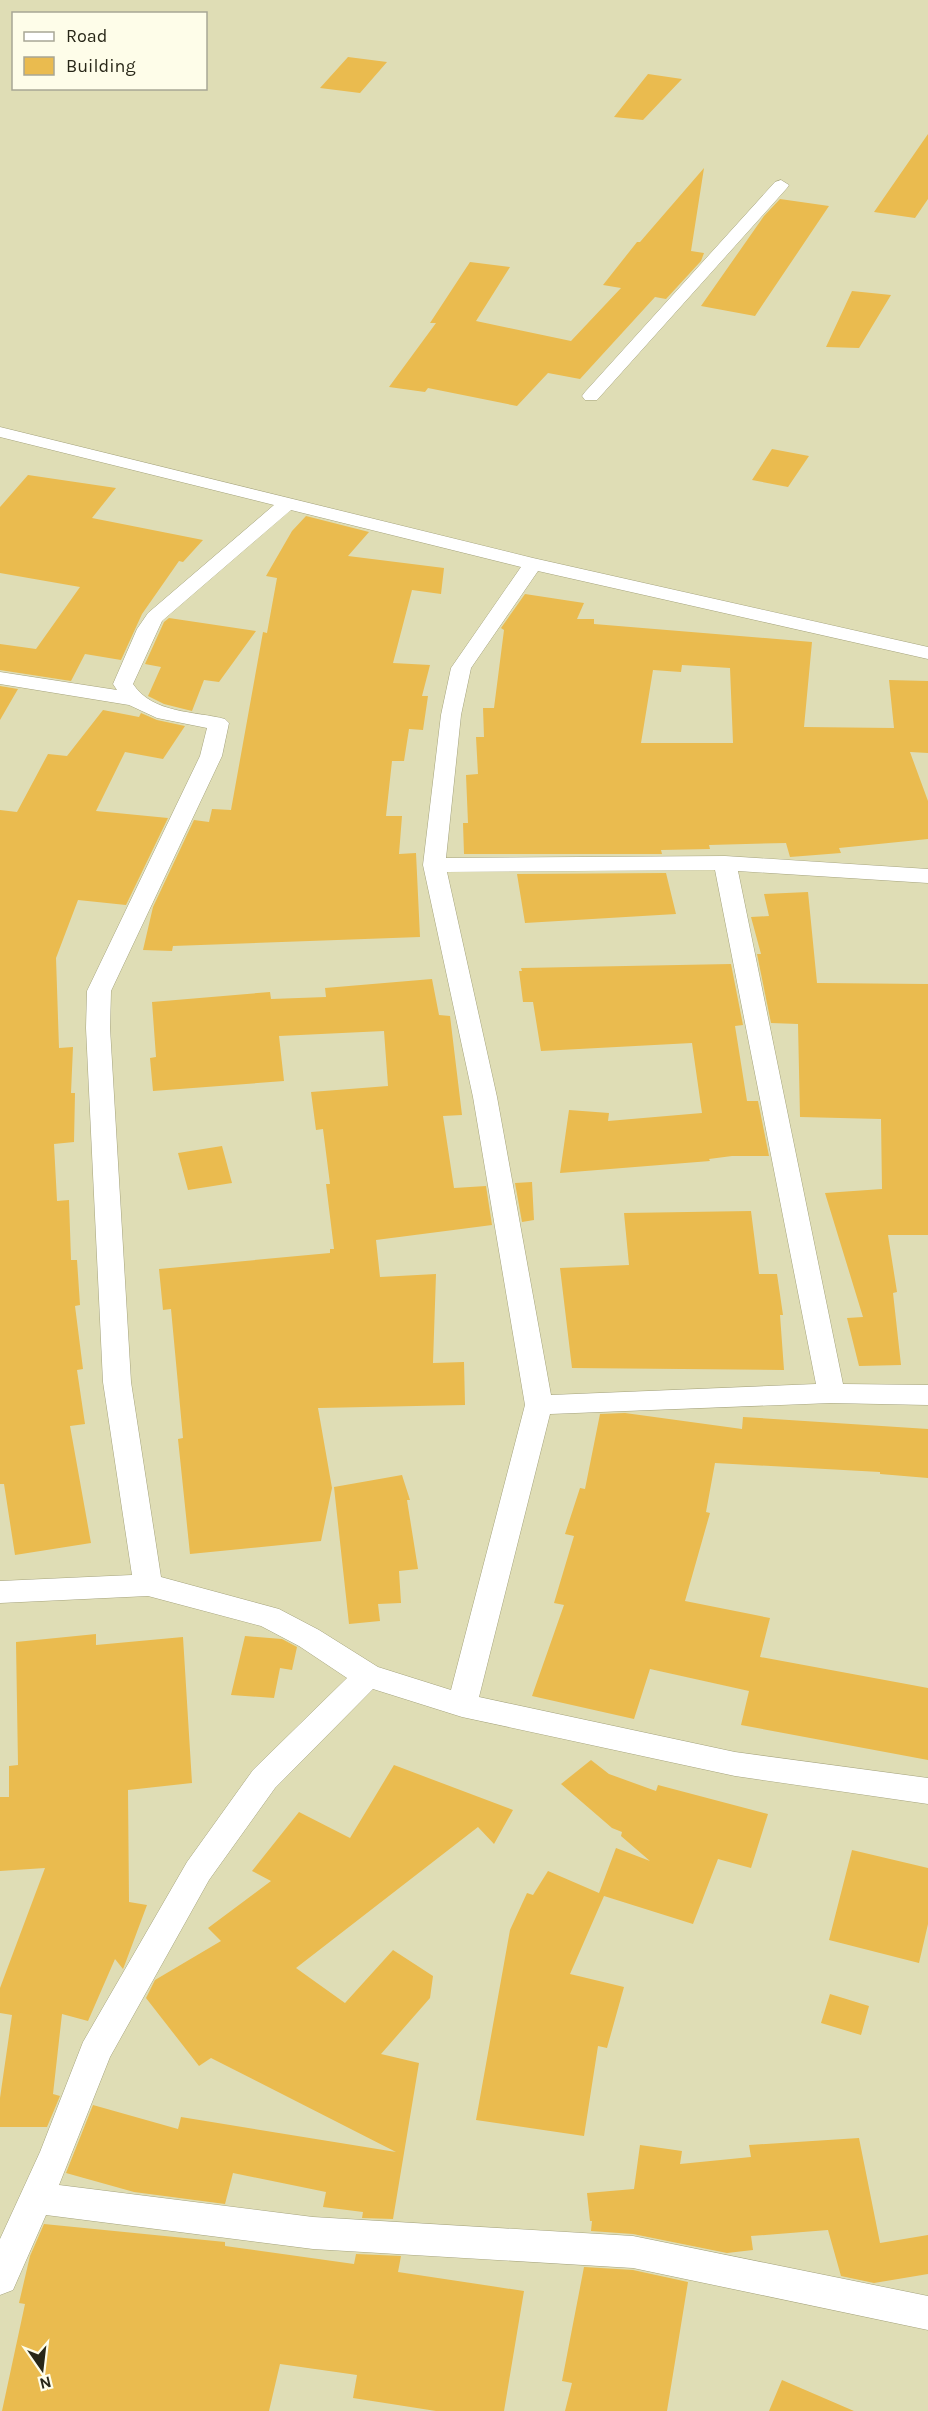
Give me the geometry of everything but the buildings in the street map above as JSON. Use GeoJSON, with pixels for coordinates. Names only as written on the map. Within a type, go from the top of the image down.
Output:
{"type":"FeatureCollection","features":[{"type":"Feature","properties":{"kind":"street"},"geometry":{"type":"LineString","coordinates":[[591,396],[781,185]]}},
{"type":"Feature","properties":{"kind":"street"},"geometry":{"type":"LineString","coordinates":[[2,436],[288,503],[533,564],[928,653]]}},
{"type":"Feature","properties":{"kind":"street"},"geometry":{"type":"LineString","coordinates":[[133,699],[123,684],[147,629],[155,617],[288,503]]}},
{"type":"Feature","properties":{"kind":"street"},"geometry":{"type":"LineString","coordinates":[[462,1705],[539,1404],[485,1097],[434,865],[451,715],[461,668],[533,564]]}},
{"type":"Feature","properties":{"kind":"street"},"geometry":{"type":"LineString","coordinates":[[0,678],[133,699],[165,714],[218,723],[211,756],[99,991],[98,1028],[117,1382],[148,1586]]}},
{"type":"Feature","properties":{"kind":"street"},"geometry":{"type":"LineString","coordinates":[[434,865],[725,863],[928,876]]}},
{"type":"Feature","properties":{"kind":"street"},"geometry":{"type":"LineString","coordinates":[[725,863],[831,1393]]}},
{"type":"Feature","properties":{"kind":"street"},"geometry":{"type":"LineString","coordinates":[[539,1404],[831,1393],[928,1395]]}},
{"type":"Feature","properties":{"kind":"street"},"geometry":{"type":"LineString","coordinates":[[0,1592],[148,1586],[269,1617],[309,1638],[368,1676],[462,1705],[735,1764],[928,1791]]}},
{"type":"Feature","properties":{"kind":"street"},"geometry":{"type":"LineString","coordinates":[[0,2278],[57,2152],[95,2052],[198,1871],[264,1779],[368,1676]]}},
{"type":"Feature","properties":{"kind":"street"},"geometry":{"type":"LineString","coordinates":[[36,2198],[313,2233],[479,2241],[633,2252],[928,2313]]}}]}
